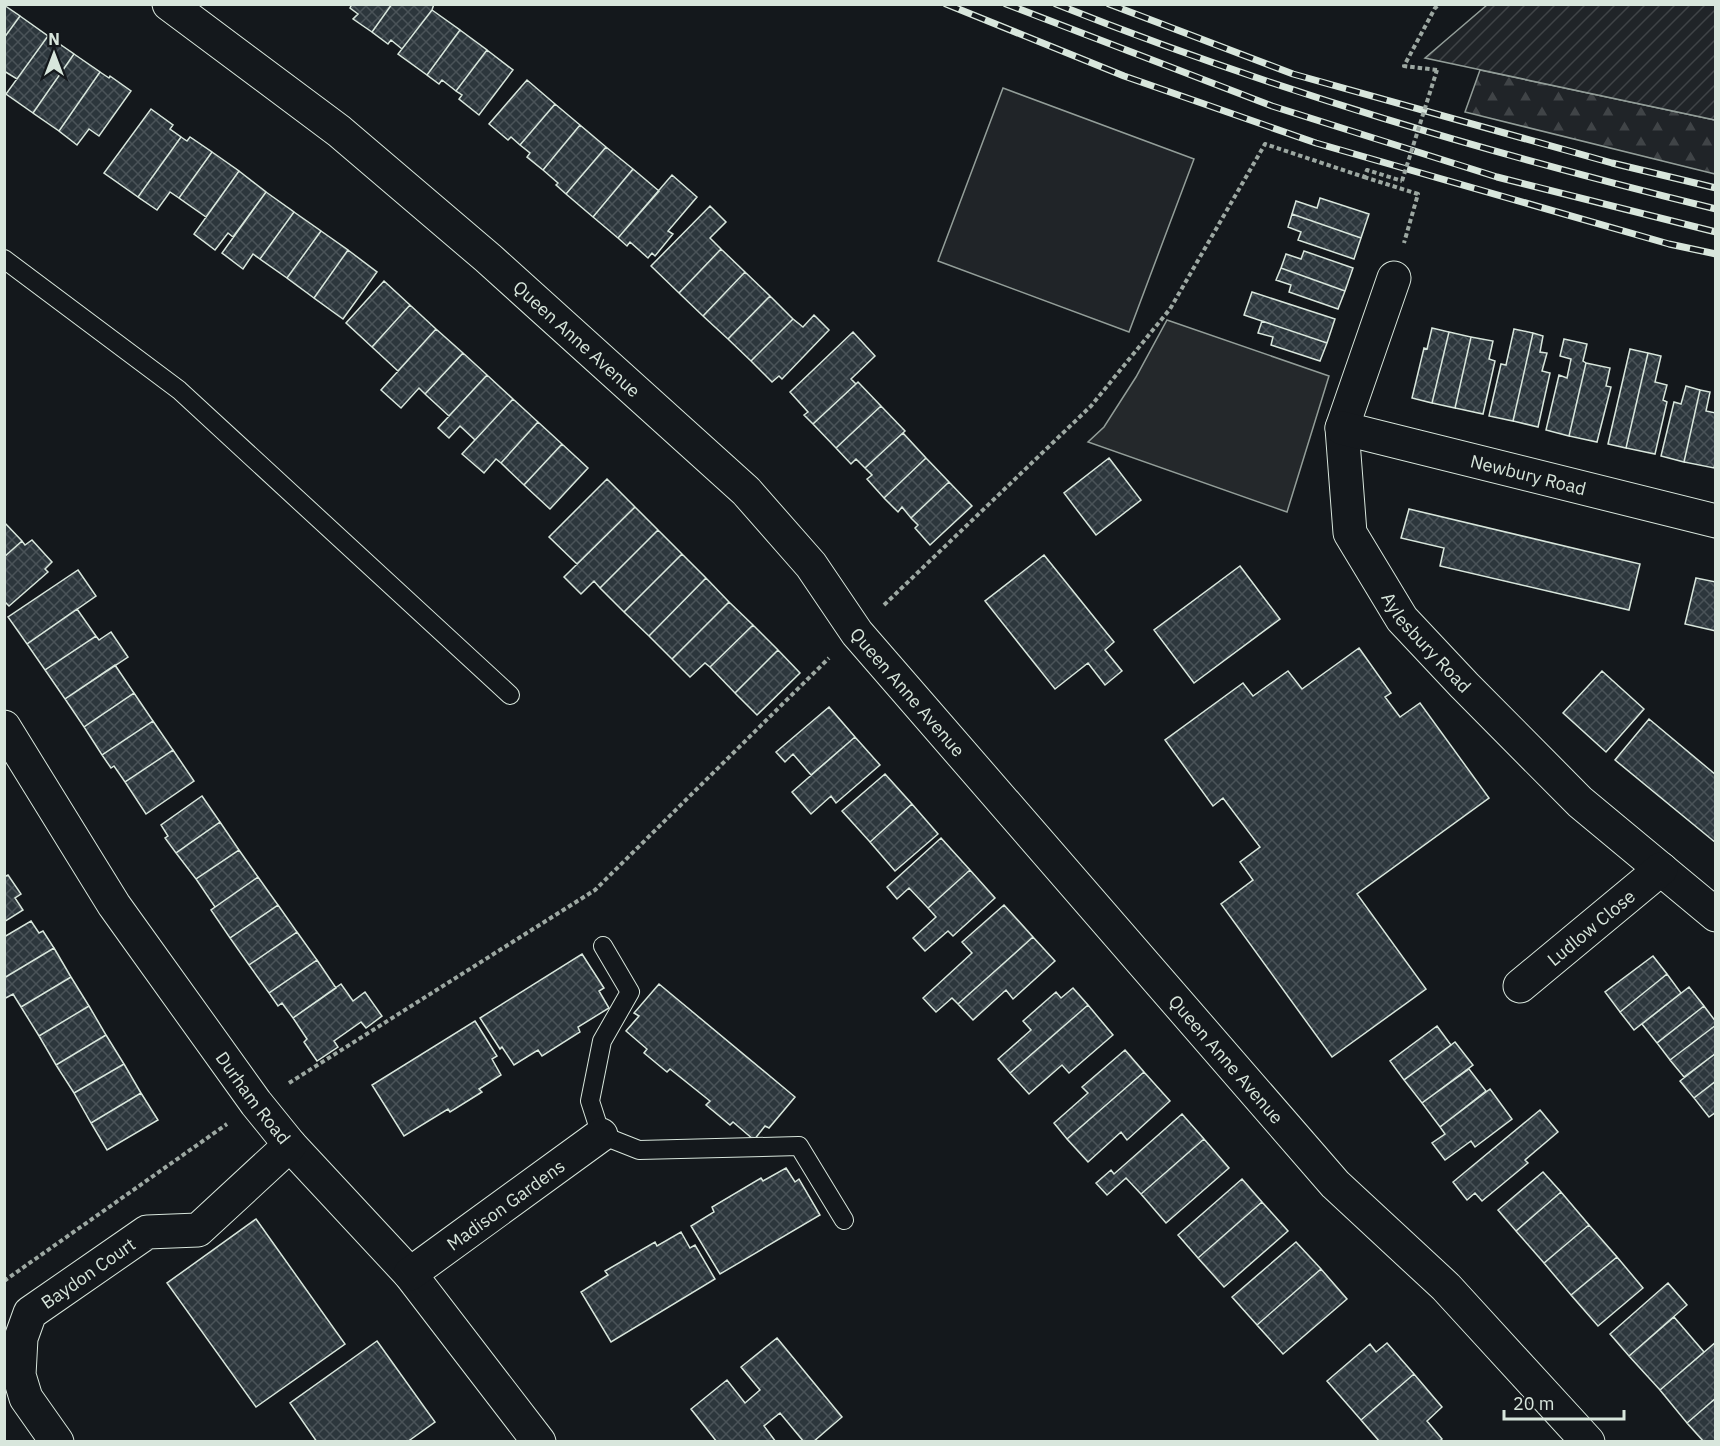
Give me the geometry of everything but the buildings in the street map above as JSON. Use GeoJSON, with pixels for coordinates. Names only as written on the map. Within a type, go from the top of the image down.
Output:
{"type":"FeatureCollection","features":[{"type":"Feature","properties":{"kind":"street","name":"Queen Anne Avenue"},"geometry":{"type":"LineString","coordinates":[[169,4],[339,131],[488,258],[737,483],[811,565],[857,633],[1335,1184],[1446,1287],[1588,1442]]}},
{"type":"Feature","properties":{"kind":"street","name":"Aylesbury Road"},"geometry":{"type":"LineString","coordinates":[[1394,279],[1342,428],[1350,533],[1402,619],[1464,685],[1580,802],[1716,915]]}},
{"type":"Feature","properties":{"kind":"street","name":"Newbury Road"},"geometry":{"type":"LineString","coordinates":[[1342,428],[1716,521]]}},
{"type":"Feature","properties":{"kind":"street","name":"Durham Road"},"geometry":{"type":"LineString","coordinates":[[4,727],[114,905],[256,1103],[290,1145],[410,1274],[539,1442]]}},
{"type":"Feature","properties":{"kind":"street","name":"Ludlow Close"},"geometry":{"type":"LineString","coordinates":[[1520,986],[1661,869]]}},
{"type":"Feature","properties":{"kind":"street","name":"Madison Gardens"},"geometry":{"type":"LineString","coordinates":[[410,1274],[601,1135]]}},
{"type":"Feature","properties":{"kind":"street","name":"Baydon Court"},"geometry":{"type":"LineString","coordinates":[[57,1442],[26,1398],[19,1375],[21,1338],[30,1313],[147,1232],[198,1230],[290,1145]]}},
{"type":"Feature","properties":{"kind":"lane"},"geometry":{"type":"LineString","coordinates":[[4,259],[179,390],[510,695]]}},
{"type":"Feature","properties":{"kind":"lane"},"geometry":{"type":"LineString","coordinates":[[603,946],[630,992],[602,1041],[590,1101],[601,1135],[639,1150],[799,1146],[844,1220]]}},
{"type":"Feature","properties":{"kind":"path"},"geometry":{"type":"LineString","coordinates":[[1364,177],[1367,170],[1402,182],[1437,70],[1404,66],[1435,8],[1440,4]]}},
{"type":"Feature","properties":{"kind":"path"},"geometry":{"type":"LineString","coordinates":[[4,1281],[256,1103],[595,890],[892,596],[1090,406],[1170,309],[1265,144],[1418,194],[1394,279]]}},
{"type":"Feature","properties":{"kind":"green space"},"geometry":{"type":"Polygon","coordinates":[[[1487,5],[1715,5],[1715,120],[1425,58],[1487,5]]]}},
{"type":"Feature","properties":{"kind":"green space"},"geometry":{"type":"Polygon","coordinates":[[[1480,70],[1715,120],[1715,174],[1465,112],[1480,70]]]}},
{"type":"Feature","properties":{"kind":"green space"},"geometry":{"type":"Polygon","coordinates":[[[1003,88],[1194,159],[1129,332],[938,261],[1003,88]]]}},
{"type":"Feature","properties":{"kind":"shaded area"},"geometry":{"type":"Polygon","coordinates":[[[1167,320],[1329,376],[1287,512],[1088,442],[1104,427],[1136,377],[1167,320]]]}},
{"type":"Feature","properties":{"kind":"railway"},"geometry":{"type":"LineString","coordinates":[[946,4],[1124,76],[1316,143],[1669,244],[1716,254]]}},
{"type":"Feature","properties":{"kind":"railway"},"geometry":{"type":"LineString","coordinates":[[1006,4],[1272,106],[1497,177],[1716,232]]}},
{"type":"Feature","properties":{"kind":"railway"},"geometry":{"type":"LineString","coordinates":[[1056,4],[1218,65],[1383,118],[1549,166],[1716,209]]}},
{"type":"Feature","properties":{"kind":"railway"},"geometry":{"type":"LineString","coordinates":[[1109,4],[1293,74],[1612,163],[1716,188]]}}]}
